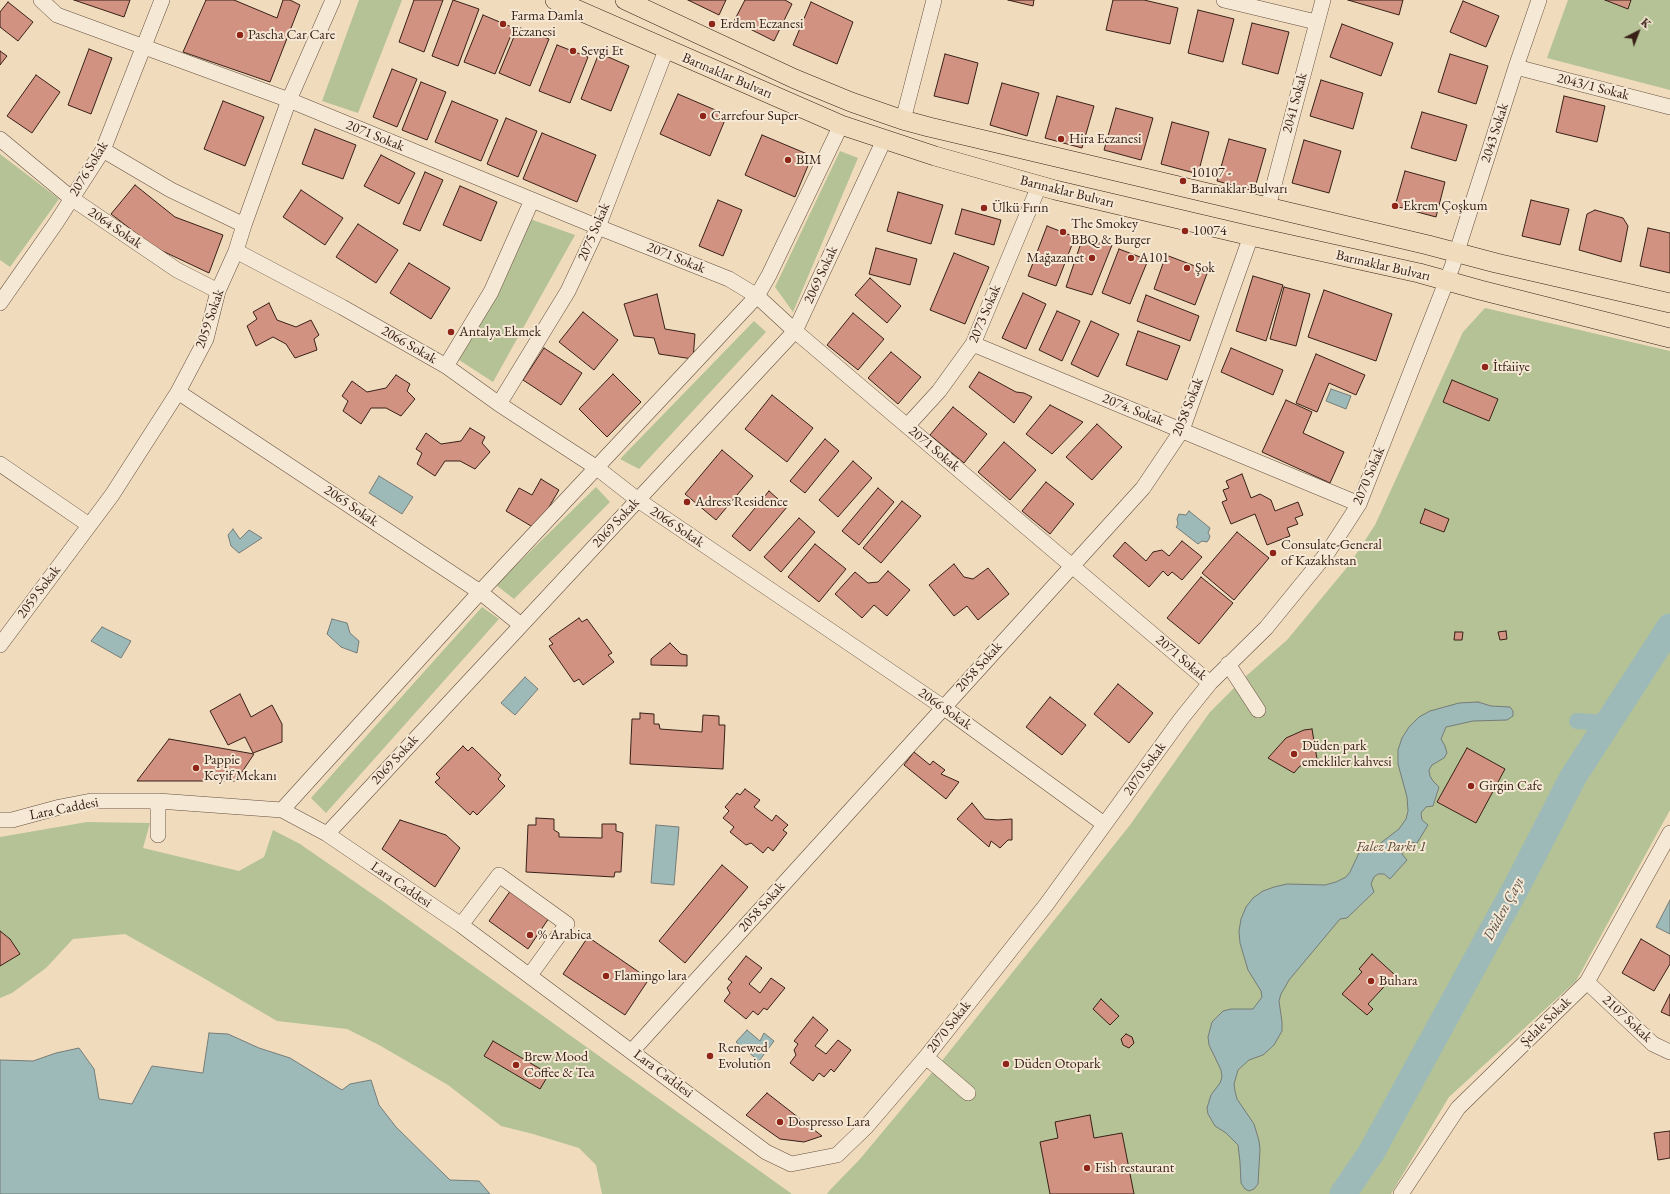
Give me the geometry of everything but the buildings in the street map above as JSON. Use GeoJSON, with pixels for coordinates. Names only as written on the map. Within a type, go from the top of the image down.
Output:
{"type":"FeatureCollection","features":[{"type":"Feature","properties":{"kind":"main road","name":"Barınaklar Bulvarı"},"geometry":{"type":"LineString","coordinates":[[555,0],[666,50],[841,124],[884,140],[1039,186],[1251,236],[1419,273],[1452,267],[1496,263],[1670,303]]}},
{"type":"Feature","properties":{"kind":"main road","name":"Barınaklar Bulvarı"},"geometry":{"type":"LineString","coordinates":[[625,0],[795,80],[903,120],[1268,207],[1670,338]]}},
{"type":"Feature","properties":{"kind":"street","name":"2071 Sokak"},"geometry":{"type":"LineString","coordinates":[[42,0],[57,15],[289,100],[729,279],[757,296],[795,331],[1210,683]]}},
{"type":"Feature","properties":{"kind":"street","name":"2076 Sokak"},"geometry":{"type":"LineString","coordinates":[[0,303],[56,223],[103,150],[162,0]]}},
{"type":"Feature","properties":{"kind":"street","name":"2059 Sokak"},"geometry":{"type":"LineString","coordinates":[[0,645],[112,495],[178,392],[206,338],[218,291],[236,251],[289,100],[333,0]]}},
{"type":"Feature","properties":{"kind":"street"},"geometry":{"type":"LineString","coordinates":[[903,120],[934,0]]}},
{"type":"Feature","properties":{"kind":"street"},"geometry":{"type":"LineString","coordinates":[[1224,0],[1316,22]]}},
{"type":"Feature","properties":{"kind":"street","name":"2041 Sokak"},"geometry":{"type":"LineString","coordinates":[[1268,207],[1323,0]]}},
{"type":"Feature","properties":{"kind":"street","name":"2043 Sokak"},"geometry":{"type":"LineString","coordinates":[[1452,267],[1539,0]]}},
{"type":"Feature","properties":{"kind":"street","name":"2075 Sokak"},"geometry":{"type":"LineString","coordinates":[[499,404],[568,290],[598,227],[666,50]]}},
{"type":"Feature","properties":{"kind":"street","name":"2043/1 Sokak"},"geometry":{"type":"LineString","coordinates":[[1516,67],[1670,107]]}},
{"type":"Feature","properties":{"kind":"street"},"geometry":{"type":"LineString","coordinates":[[282,810],[480,592],[757,296],[769,275],[841,124]]}},
{"type":"Feature","properties":{"kind":"street","name":"2064 Sokak"},"geometry":{"type":"LineString","coordinates":[[0,139],[71,198],[177,270],[218,291]]}},
{"type":"Feature","properties":{"kind":"street","name":"2069 Sokak"},"geometry":{"type":"LineString","coordinates":[[327,834],[795,331],[884,140]]}},
{"type":"Feature","properties":{"kind":"street"},"geometry":{"type":"LineString","coordinates":[[103,150],[171,190],[244,225]]}},
{"type":"Feature","properties":{"kind":"street","name":"2073 Sokak"},"geometry":{"type":"LineString","coordinates":[[907,426],[939,391],[973,344],[1039,186]]}},
{"type":"Feature","properties":{"kind":"street"},"geometry":{"type":"LineString","coordinates":[[446,366],[491,292],[532,200]]}},
{"type":"Feature","properties":{"kind":"street","name":"2058 Sokak"},"geometry":{"type":"LineString","coordinates":[[632,1051],[1143,488],[1182,430],[1251,236]]}},
{"type":"Feature","properties":{"kind":"street","name":"2066 Sokak"},"geometry":{"type":"LineString","coordinates":[[236,251],[342,307],[446,366],[499,404],[597,468],[638,500],[943,707],[1104,824]]}},
{"type":"Feature","properties":{"kind":"street","name":"2070 Sokak"},"geometry":{"type":"LineString","coordinates":[[744,1135],[766,1152],[791,1164],[837,1155],[866,1128],[926,1057],[1046,904],[1181,719],[1210,683],[1266,628],[1328,552],[1359,504],[1452,267]]}},
{"type":"Feature","properties":{"kind":"street","name":"2074. Sokak"},"geometry":{"type":"LineString","coordinates":[[973,344],[1359,504]]}},
{"type":"Feature","properties":{"kind":"street","name":"2065 Sokak"},"geometry":{"type":"LineString","coordinates":[[178,392],[480,592],[521,625]]}},
{"type":"Feature","properties":{"kind":"street"},"geometry":{"type":"LineString","coordinates":[[0,464],[89,525]]}},
{"type":"Feature","properties":{"kind":"street"},"geometry":{"type":"LineString","coordinates":[[1228,664],[1258,710]]}},
{"type":"Feature","properties":{"kind":"street","name":"Lara Caddesi"},"geometry":{"type":"LineString","coordinates":[[0,820],[12,820],[60,807],[91,801],[158,801],[282,810],[327,834],[461,925],[744,1135]]}},
{"type":"Feature","properties":{"kind":"street"},"geometry":{"type":"LineString","coordinates":[[158,801],[158,835]]}},
{"type":"Feature","properties":{"kind":"street","name":"Şelale Sokak"},"geometry":{"type":"LineString","coordinates":[[1401,1194],[1458,1108],[1586,982],[1670,833]]}},
{"type":"Feature","properties":{"kind":"street"},"geometry":{"type":"LineString","coordinates":[[461,925],[499,875],[567,924],[530,975]]}},
{"type":"Feature","properties":{"kind":"street","name":"2107 Sokak"},"geometry":{"type":"LineString","coordinates":[[1586,982],[1653,1044],[1670,1052]]}},
{"type":"Feature","properties":{"kind":"street"},"geometry":{"type":"LineString","coordinates":[[926,1057],[968,1093]]}},
{"type":"Feature","properties":{"kind":"green space"},"geometry":{"type":"Polygon","coordinates":[[[359,0],[402,0],[358,113],[322,101],[359,0]]]}},
{"type":"Feature","properties":{"kind":"green space"},"geometry":{"type":"Polygon","coordinates":[[[1568,0],[1670,0],[1670,90],[1547,58],[1568,0]]]}},
{"type":"Feature","properties":{"kind":"green space"},"geometry":{"type":"Polygon","coordinates":[[[840,151],[858,158],[793,312],[775,287],[840,151]]]}},
{"type":"Feature","properties":{"kind":"green space"},"geometry":{"type":"Polygon","coordinates":[[[0,154],[59,199],[10,267],[0,260],[0,154]]]}},
{"type":"Feature","properties":{"kind":"green space"},"geometry":{"type":"Polygon","coordinates":[[[530,219],[575,235],[493,382],[456,358],[500,291],[530,219]]]}},
{"type":"Feature","properties":{"kind":"green space","name":"Falez Parkı 1"},"geometry":{"type":"Polygon","coordinates":[[[1485,308],[1670,351],[1670,810],[1576,981],[1449,1097],[1391,1194],[827,1194],[860,1159],[945,1057],[1130,825],[1210,712],[1245,677],[1287,640],[1349,565],[1375,525],[1463,332],[1485,308]]]}},
{"type":"Feature","properties":{"kind":"green space"},"geometry":{"type":"Polygon","coordinates":[[[754,321],[766,332],[639,469],[620,459],[754,321]]]}},
{"type":"Feature","properties":{"kind":"green space"},"geometry":{"type":"Polygon","coordinates":[[[596,487],[610,502],[514,599],[496,585],[596,487]]]}},
{"type":"Feature","properties":{"kind":"green space"},"geometry":{"type":"Polygon","coordinates":[[[482,607],[499,619],[326,813],[311,798],[482,607]]]}},
{"type":"Feature","properties":{"kind":"green space"},"geometry":{"type":"Polygon","coordinates":[[[87,822],[150,823],[143,848],[239,871],[264,857],[273,830],[300,844],[381,900],[792,1194],[602,1194],[596,1165],[579,1148],[501,1126],[448,1085],[379,1045],[347,1029],[277,1021],[125,934],[73,939],[46,968],[12,993],[0,998],[0,837],[87,822]]]}},
{"type":"Feature","properties":{"kind":"water"},"geometry":{"type":"Polygon","coordinates":[[[1331,389],[1351,396],[1346,409],[1326,401],[1331,389]]]}},
{"type":"Feature","properties":{"kind":"water"},"geometry":{"type":"Polygon","coordinates":[[[379,476],[413,497],[402,514],[369,493],[379,476]]]}},
{"type":"Feature","properties":{"kind":"water"},"geometry":{"type":"Polygon","coordinates":[[[1189,511],[1210,528],[1208,533],[1210,536],[1207,542],[1202,541],[1198,544],[1176,527],[1178,524],[1177,519],[1179,514],[1186,515],[1189,511]]]}},
{"type":"Feature","properties":{"kind":"water"},"geometry":{"type":"Polygon","coordinates":[[[233,529],[240,539],[249,530],[262,538],[239,553],[231,546],[228,535],[233,529]]]}},
{"type":"Feature","properties":{"kind":"water"},"geometry":{"type":"Polygon","coordinates":[[[332,619],[347,623],[350,633],[359,641],[357,653],[341,647],[327,634],[332,619]]]}},
{"type":"Feature","properties":{"kind":"water"},"geometry":{"type":"Polygon","coordinates":[[[102,627],[131,641],[121,658],[91,641],[102,627]]]}},
{"type":"Feature","properties":{"kind":"water"},"geometry":{"type":"Polygon","coordinates":[[[525,677],[538,689],[515,715],[501,703],[525,677]]]}},
{"type":"Feature","properties":{"kind":"water"},"geometry":{"type":"Polygon","coordinates":[[[1478,702],[1491,706],[1510,707],[1513,711],[1513,716],[1507,720],[1473,721],[1446,727],[1441,739],[1447,753],[1444,758],[1432,765],[1429,770],[1430,776],[1439,787],[1433,806],[1426,807],[1421,813],[1422,820],[1428,825],[1417,843],[1409,842],[1403,846],[1402,854],[1407,860],[1390,879],[1384,874],[1378,874],[1374,877],[1371,884],[1374,892],[1347,918],[1340,919],[1289,980],[1281,994],[1279,1001],[1282,1031],[1274,1045],[1263,1055],[1249,1060],[1238,1070],[1234,1084],[1237,1099],[1254,1124],[1260,1149],[1258,1184],[1254,1189],[1249,1191],[1245,1189],[1241,1183],[1238,1145],[1226,1133],[1215,1126],[1208,1114],[1207,1108],[1211,1095],[1220,1083],[1222,1077],[1221,1070],[1209,1045],[1208,1037],[1212,1022],[1223,1011],[1231,1009],[1253,1009],[1262,997],[1261,991],[1248,970],[1240,943],[1239,931],[1241,919],[1246,907],[1253,898],[1263,891],[1274,887],[1287,884],[1325,885],[1346,877],[1359,853],[1374,848],[1399,829],[1406,819],[1408,811],[1407,797],[1398,764],[1398,750],[1402,738],[1409,727],[1419,717],[1430,711],[1459,703],[1478,702]]]}},
{"type":"Feature","properties":{"kind":"water"},"geometry":{"type":"Polygon","coordinates":[[[656,825],[679,827],[674,885],[651,883],[656,825]]]}},
{"type":"Feature","properties":{"kind":"water"},"geometry":{"type":"Polygon","coordinates":[[[1670,900],[1670,934],[1656,927],[1670,900]]]}},
{"type":"Feature","properties":{"kind":"water"},"geometry":{"type":"Polygon","coordinates":[[[747,1030],[760,1041],[764,1033],[774,1041],[759,1061],[736,1042],[747,1030]]]}},
{"type":"Feature","properties":{"kind":"water"},"geometry":{"type":"Polygon","coordinates":[[[209,1033],[228,1034],[259,1048],[290,1058],[342,1090],[350,1084],[371,1080],[379,1105],[396,1127],[450,1180],[479,1181],[490,1194],[0,1194],[0,1060],[33,1061],[56,1053],[79,1048],[94,1069],[99,1099],[132,1104],[152,1066],[203,1073],[209,1033]]]}},
{"type":"Feature","properties":{"kind":"waterway","name":"Düden Çayı"},"geometry":{"type":"LineString","coordinates":[[1343,1194],[1371,1153],[1518,884],[1573,777],[1670,627]]}},
{"type":"Feature","properties":{"kind":"waterway"},"geometry":{"type":"LineString","coordinates":[[1577,721],[1607,723]]}},
{"type":"Feature","properties":{"kind":"place","name":"Farma Damla Eczanesi"},"geometry":{"type":"Point","coordinates":[503,24]}},
{"type":"Feature","properties":{"kind":"place","name":"Erdem Eczanesi"},"geometry":{"type":"Point","coordinates":[712,24]}},
{"type":"Feature","properties":{"kind":"place","name":"Pascha Car Care"},"geometry":{"type":"Point","coordinates":[240,35]}},
{"type":"Feature","properties":{"kind":"place","name":"Sevgi Et"},"geometry":{"type":"Point","coordinates":[573,51]}},
{"type":"Feature","properties":{"kind":"place","name":"Carrefour Super"},"geometry":{"type":"Point","coordinates":[703,116]}},
{"type":"Feature","properties":{"kind":"place","name":"Hira Eczanesi"},"geometry":{"type":"Point","coordinates":[1061,139]}},
{"type":"Feature","properties":{"kind":"place","name":"BIM"},"geometry":{"type":"Point","coordinates":[788,160]}},
{"type":"Feature","properties":{"kind":"place","name":"10107 - Barınaklar Bulvarı"},"geometry":{"type":"Point","coordinates":[1183,181]}},
{"type":"Feature","properties":{"kind":"place","name":"Ekrem Çoşkum"},"geometry":{"type":"Point","coordinates":[1395,206]}},
{"type":"Feature","properties":{"kind":"place","name":"Ülkü Fırın"},"geometry":{"type":"Point","coordinates":[984,208]}},
{"type":"Feature","properties":{"kind":"place","name":"10074"},"geometry":{"type":"Point","coordinates":[1185,231]}},
{"type":"Feature","properties":{"kind":"place","name":"The Smokey BBQ & Burger"},"geometry":{"type":"Point","coordinates":[1063,232]}},
{"type":"Feature","properties":{"kind":"place","name":"Mağazanet"},"geometry":{"type":"Point","coordinates":[1092,258]}},
{"type":"Feature","properties":{"kind":"place","name":"A101"},"geometry":{"type":"Point","coordinates":[1131,258]}},
{"type":"Feature","properties":{"kind":"place","name":"Şok"},"geometry":{"type":"Point","coordinates":[1187,268]}},
{"type":"Feature","properties":{"kind":"place","name":"Antalya Ekmek"},"geometry":{"type":"Point","coordinates":[451,332]}},
{"type":"Feature","properties":{"kind":"place","name":"İtfaiiye"},"geometry":{"type":"Point","coordinates":[1485,367]}},
{"type":"Feature","properties":{"kind":"place","name":"Adress Residence"},"geometry":{"type":"Point","coordinates":[687,502]}},
{"type":"Feature","properties":{"kind":"place","name":"Consulate-General of Kazakhstan"},"geometry":{"type":"Point","coordinates":[1273,553]}},
{"type":"Feature","properties":{"kind":"place","name":"Düden park emekliler kahvesi"},"geometry":{"type":"Point","coordinates":[1294,754]}},
{"type":"Feature","properties":{"kind":"place","name":"Pappie Keyif Mekanı"},"geometry":{"type":"Point","coordinates":[196,768]}},
{"type":"Feature","properties":{"kind":"place","name":"Girgin Cafe"},"geometry":{"type":"Point","coordinates":[1471,786]}},
{"type":"Feature","properties":{"kind":"place","name":"% Arabica"},"geometry":{"type":"Point","coordinates":[530,935]}},
{"type":"Feature","properties":{"kind":"place","name":"Flamingo lara"},"geometry":{"type":"Point","coordinates":[606,976]}},
{"type":"Feature","properties":{"kind":"place","name":"Buhara"},"geometry":{"type":"Point","coordinates":[1371,981]}},
{"type":"Feature","properties":{"kind":"place","name":"Renewed Evolution"},"geometry":{"type":"Point","coordinates":[710,1056]}},
{"type":"Feature","properties":{"kind":"place","name":"Düden Otopark"},"geometry":{"type":"Point","coordinates":[1006,1064]}},
{"type":"Feature","properties":{"kind":"place","name":"Brew Mood Coffee & Tea"},"geometry":{"type":"Point","coordinates":[516,1065]}},
{"type":"Feature","properties":{"kind":"place","name":"Dospresso Lara"},"geometry":{"type":"Point","coordinates":[780,1122]}},
{"type":"Feature","properties":{"kind":"place","name":"Fish restaurant"},"geometry":{"type":"Point","coordinates":[1087,1168]}}]}
